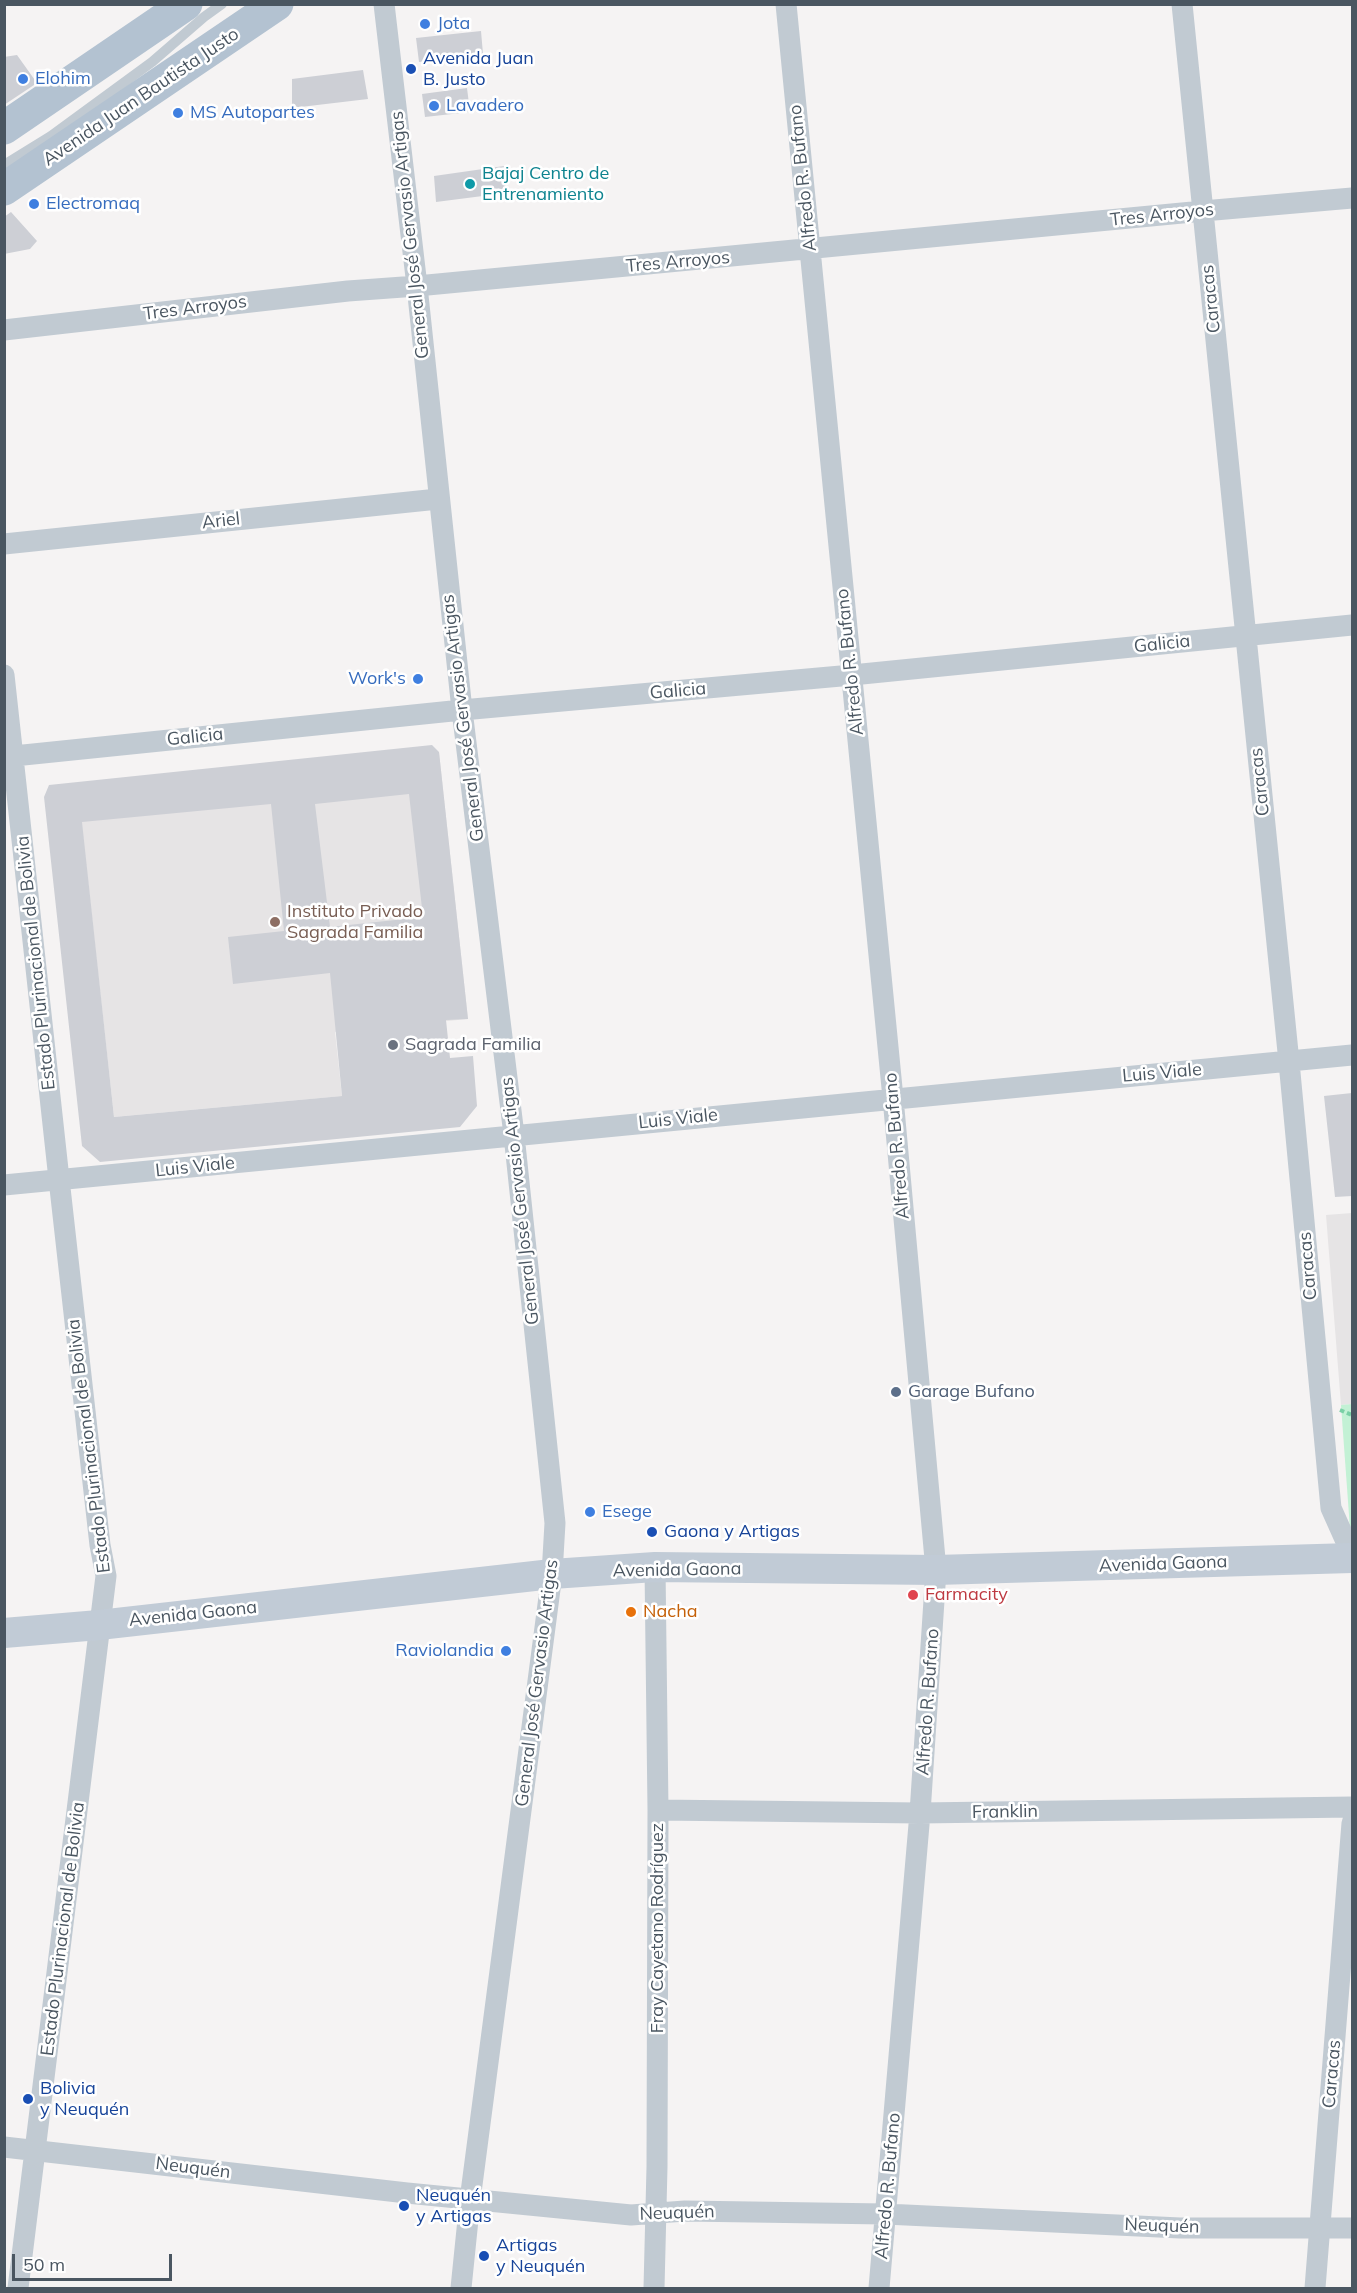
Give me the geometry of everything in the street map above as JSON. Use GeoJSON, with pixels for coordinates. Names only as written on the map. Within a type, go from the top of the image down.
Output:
{"type":"FeatureCollection","features":[{"type":"Feature","properties":{"kind":"main road"},"geometry":{"type":"LineString","coordinates":[[4,128],[186,4]]}},
{"type":"Feature","properties":{"kind":"main road","name":"Avenida Juan Bautista Justo"},"geometry":{"type":"LineString","coordinates":[[4,189],[277,4]]}},
{"type":"Feature","properties":{"kind":"main road","name":"Avenida Gaona"},"geometry":{"type":"LineString","coordinates":[[4,1633],[99,1625],[552,1574],[655,1567],[936,1570],[1353,1557]]}},
{"type":"Feature","properties":{"kind":"street","name":"General José Gervasio Artigas"},"geometry":{"type":"LineString","coordinates":[[384,4],[417,286],[462,710],[514,1135],[555,1523],[552,1574],[470,2200],[461,2289]]}},
{"type":"Feature","properties":{"kind":"street","name":"Alfredo R. Bufano"},"geometry":{"type":"LineString","coordinates":[[786,4],[893,1098],[936,1570],[920,1814],[879,2289]]}},
{"type":"Feature","properties":{"kind":"street","name":"Caracas"},"geometry":{"type":"LineString","coordinates":[[1182,4],[1289,1062],[1331,1508],[1353,1557]]}},
{"type":"Feature","properties":{"kind":"street","name":"Tres Arroyos"},"geometry":{"type":"LineString","coordinates":[[4,330],[348,291],[1353,198]]}},
{"type":"Feature","properties":{"kind":"street","name":"Ariel"},"geometry":{"type":"LineString","coordinates":[[4,544],[438,499]]}},
{"type":"Feature","properties":{"kind":"street","name":"Galicia"},"geometry":{"type":"LineString","coordinates":[[9,757],[462,710],[852,675],[1353,625]]}},
{"type":"Feature","properties":{"kind":"street","name":"Estado Plurinacional de Bolivia"},"geometry":{"type":"LineString","coordinates":[[4,675],[9,757],[100,1545],[106,1576],[18,2289]]}},
{"type":"Feature","properties":{"kind":"street","name":"Luis Viale"},"geometry":{"type":"LineString","coordinates":[[4,1185],[1353,1055]]}},
{"type":"Feature","properties":{"kind":"street","name":"Fray Cayetano Rodríguez"},"geometry":{"type":"LineString","coordinates":[[654,2289],[658,1810],[655,1567]]}},
{"type":"Feature","properties":{"kind":"street","name":"Franklin"},"geometry":{"type":"LineString","coordinates":[[658,1810],[920,1814],[1353,1807]]}},
{"type":"Feature","properties":{"kind":"street","name":"Caracas"},"geometry":{"type":"LineString","coordinates":[[1315,2289],[1353,1823]]}},
{"type":"Feature","properties":{"kind":"street","name":"Neuquén"},"geometry":{"type":"LineString","coordinates":[[4,2146],[470,2200],[621,2214],[685,2211],[885,2214],[1180,2228],[1353,2228]]}},
{"type":"Feature","properties":{"kind":"lane"},"geometry":{"type":"LineString","coordinates":[[4,165],[51,136],[143,69],[222,4]]}},
{"type":"Feature","properties":{"kind":"shaded area","name":"Instituto Privado Sagrada Familia"},"geometry":{"type":"Polygon","coordinates":[[[439,752],[468,1019],[335,1032],[342,1096],[114,1117],[77,783],[439,752]]]}},
{"type":"Feature","properties":{"kind":"shaded area"},"geometry":{"type":"Polygon","coordinates":[[[1352,1213],[1352,1404],[1341,1405],[1326,1215],[1352,1213]]]}},
{"type":"Feature","properties":{"kind":"green space"},"geometry":{"type":"Polygon","coordinates":[[[1352,1404],[1352,1529],[1350,1529],[1341,1405],[1352,1404]]]}},
{"type":"Feature","properties":{"kind":"building"},"geometry":{"type":"Polygon","coordinates":[[[481,31],[483,54],[419,62],[416,38],[481,31]]]}},
{"type":"Feature","properties":{"kind":"building"},"geometry":{"type":"Polygon","coordinates":[[[17,55],[37,83],[4,105],[4,57],[17,55]]]}},
{"type":"Feature","properties":{"kind":"building"},"geometry":{"type":"Polygon","coordinates":[[[363,70],[368,99],[292,108],[292,79],[363,70]]]}},
{"type":"Feature","properties":{"kind":"building"},"geometry":{"type":"Polygon","coordinates":[[[467,88],[470,112],[425,117],[422,94],[467,88]]]}},
{"type":"Feature","properties":{"kind":"building","name":"Bajaj Centro de Entrenamiento"},"geometry":{"type":"Polygon","coordinates":[[[504,166],[506,193],[436,202],[434,176],[504,166]]]}},
{"type":"Feature","properties":{"kind":"building"},"geometry":{"type":"Polygon","coordinates":[[[11,212],[37,241],[30,249],[4,254],[4,217],[11,212]]]}},
{"type":"Feature","properties":{"kind":"building"},"geometry":{"type":"Polygon","coordinates":[[[432,745],[439,752],[468,1019],[446,1020],[450,1058],[473,1056],[477,1106],[460,1127],[100,1162],[82,1146],[44,797],[49,785],[432,745]],[[409,794],[315,804],[330,927],[423,917],[409,794]],[[271,804],[82,822],[114,1117],[342,1096],[330,973],[233,984],[228,937],[284,931],[271,804]]]}},
{"type":"Feature","properties":{"kind":"building"},"geometry":{"type":"Polygon","coordinates":[[[1352,1093],[1352,1196],[1335,1197],[1324,1096],[1352,1093]]]}},
{"type":"Feature","properties":{"kind":"place","name":"Jota"},"geometry":{"type":"Point","coordinates":[425,24]}},
{"type":"Feature","properties":{"kind":"place","name":"Avenida Juan B. Justo"},"geometry":{"type":"Point","coordinates":[411,69]}},
{"type":"Feature","properties":{"kind":"place","name":"Elohim"},"geometry":{"type":"Point","coordinates":[23,79]}},
{"type":"Feature","properties":{"kind":"place","name":"Lavadero"},"geometry":{"type":"Point","coordinates":[434,106]}},
{"type":"Feature","properties":{"kind":"place","name":"MS Autopartes"},"geometry":{"type":"Point","coordinates":[178,113]}},
{"type":"Feature","properties":{"kind":"place","name":"Bajaj Centro de Entrenamiento"},"geometry":{"type":"Point","coordinates":[470,184]}},
{"type":"Feature","properties":{"kind":"place","name":"Electromaq"},"geometry":{"type":"Point","coordinates":[34,204]}},
{"type":"Feature","properties":{"kind":"place","name":"Work's"},"geometry":{"type":"Point","coordinates":[418,679]}},
{"type":"Feature","properties":{"kind":"place","name":"Instituto Privado Sagrada Familia"},"geometry":{"type":"Point","coordinates":[275,922]}},
{"type":"Feature","properties":{"kind":"place","name":"Sagrada Familia"},"geometry":{"type":"Point","coordinates":[393,1045]}},
{"type":"Feature","properties":{"kind":"place","name":"Garage Bufano"},"geometry":{"type":"Point","coordinates":[896,1392]}},
{"type":"Feature","properties":{"kind":"place","name":"Esege"},"geometry":{"type":"Point","coordinates":[590,1512]}},
{"type":"Feature","properties":{"kind":"place","name":"Gaona y Artigas"},"geometry":{"type":"Point","coordinates":[652,1532]}},
{"type":"Feature","properties":{"kind":"place","name":"Farmacity"},"geometry":{"type":"Point","coordinates":[913,1595]}},
{"type":"Feature","properties":{"kind":"place","name":"Nacha"},"geometry":{"type":"Point","coordinates":[631,1612]}},
{"type":"Feature","properties":{"kind":"place","name":"Raviolandia"},"geometry":{"type":"Point","coordinates":[506,1651]}},
{"type":"Feature","properties":{"kind":"place","name":"Bolivia y Neuquén"},"geometry":{"type":"Point","coordinates":[28,2099]}},
{"type":"Feature","properties":{"kind":"place","name":"Neuquén y Artigas"},"geometry":{"type":"Point","coordinates":[404,2206]}},
{"type":"Feature","properties":{"kind":"place","name":"Artigas y Neuquén"},"geometry":{"type":"Point","coordinates":[484,2256]}}]}
